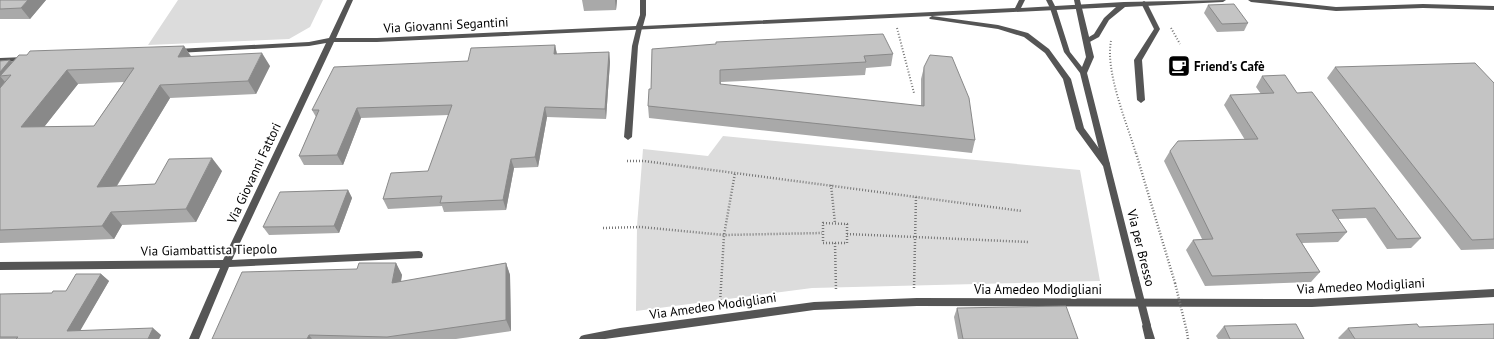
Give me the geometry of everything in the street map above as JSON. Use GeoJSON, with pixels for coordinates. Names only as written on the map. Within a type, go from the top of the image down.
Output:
{"type":"FeatureCollection","features":[{"type":"Feature","properties":{"kind":"street","name":"Via Giovanni Fattori"},"geometry":{"type":"LineString","coordinates":[[194,339],[226,264],[350,0]]}},
{"type":"Feature","properties":{"kind":"street"},"geometry":{"type":"LineString","coordinates":[[628,137],[635,46],[642,15],[643,0]]}},
{"type":"Feature","properties":{"kind":"street"},"geometry":{"type":"LineString","coordinates":[[1017,10],[1022,0]]}},
{"type":"Feature","properties":{"kind":"street","name":"Via per Bresso"},"geometry":{"type":"LineString","coordinates":[[1049,0],[1067,52],[1083,73],[1150,339]]}},
{"type":"Feature","properties":{"kind":"street"},"geometry":{"type":"LineString","coordinates":[[1086,42],[1097,35],[1106,19],[1124,4],[1114,0]]}},
{"type":"Feature","properties":{"kind":"street","name":"Via Giovanni Segantini"},"geometry":{"type":"LineString","coordinates":[[172,51],[309,44],[330,40],[377,40],[906,16],[1053,8],[1078,4],[1124,4],[1223,0]]}},
{"type":"Feature","properties":{"kind":"street"},"geometry":{"type":"LineString","coordinates":[[1251,0],[1336,9],[1424,6],[1494,8]]}},
{"type":"Feature","properties":{"kind":"street"},"geometry":{"type":"LineString","coordinates":[[1141,100],[1138,60],[1158,29],[1144,3]]}},
{"type":"Feature","properties":{"kind":"street"},"geometry":{"type":"LineString","coordinates":[[1078,4],[1090,57],[1083,73]]}},
{"type":"Feature","properties":{"kind":"street","name":"Via per Bresso"},"geometry":{"type":"LineString","coordinates":[[906,16],[967,22],[998,27],[1026,35],[1047,51],[1067,79],[1080,129],[1106,164]]}},
{"type":"Feature","properties":{"kind":"street"},"geometry":{"type":"LineString","coordinates":[[0,60],[31,59],[22,69]]}},
{"type":"Feature","properties":{"kind":"street","name":"Via Giambattista Tiepolo"},"geometry":{"type":"LineString","coordinates":[[0,266],[226,264],[419,255]]}},
{"type":"Feature","properties":{"kind":"street","name":"Via Amedeo Modigliani"},"geometry":{"type":"LineString","coordinates":[[584,339],[620,332],[717,318],[814,306],[916,302],[1312,303],[1494,293]]}},
{"type":"Feature","properties":{"kind":"path"},"geometry":{"type":"LineString","coordinates":[[894,16],[914,93]]}},
{"type":"Feature","properties":{"kind":"path"},"geometry":{"type":"LineString","coordinates":[[1112,36],[1108,52],[1114,80],[1175,283],[1188,339]]}},
{"type":"Feature","properties":{"kind":"path"},"geometry":{"type":"LineString","coordinates":[[627,160],[831,185],[1022,211]]}},
{"type":"Feature","properties":{"kind":"path"},"geometry":{"type":"LineString","coordinates":[[717,318],[722,296],[724,235],[735,173]]}},
{"type":"Feature","properties":{"kind":"path"},"geometry":{"type":"LineString","coordinates":[[831,185],[835,223]]}},
{"type":"Feature","properties":{"kind":"path"},"geometry":{"type":"LineString","coordinates":[[916,196],[914,283],[916,302]]}},
{"type":"Feature","properties":{"kind":"path"},"geometry":{"type":"LineString","coordinates":[[823,223],[847,224],[847,243],[823,242],[822,233],[823,223]]}},
{"type":"Feature","properties":{"kind":"path"},"geometry":{"type":"LineString","coordinates":[[603,228],[641,226],[724,235],[822,233]]}},
{"type":"Feature","properties":{"kind":"path"},"geometry":{"type":"LineString","coordinates":[[846,234],[1028,242]]}},
{"type":"Feature","properties":{"kind":"path"},"geometry":{"type":"LineString","coordinates":[[835,243],[835,284],[838,305]]}},
{"type":"Feature","properties":{"kind":"shaded area"},"geometry":{"type":"Polygon","coordinates":[[[178,0],[323,0],[310,27],[289,39],[148,45],[178,0]]]}},
{"type":"Feature","properties":{"kind":"shaded area"},"geometry":{"type":"Polygon","coordinates":[[[723,136],[1080,170],[1100,281],[812,288],[636,311],[637,226],[643,149],[708,156],[723,136]]]}},
{"type":"Feature","properties":{"kind":"building"},"geometry":{"type":"Polygon","coordinates":[[[0,0],[28,0],[21,8],[0,9],[0,0]]]}},
{"type":"Feature","properties":{"kind":"building"},"geometry":{"type":"Polygon","coordinates":[[[1234,4],[1248,23],[1222,24],[1208,5],[1234,4]]]}},
{"type":"Feature","properties":{"kind":"building"},"geometry":{"type":"Polygon","coordinates":[[[883,34],[893,54],[864,56],[866,62],[720,70],[720,84],[924,106],[924,67],[930,55],[952,57],[969,98],[975,140],[648,106],[649,89],[651,89],[652,49],[716,44],[716,42],[883,34]]]}},
{"type":"Feature","properties":{"kind":"building"},"geometry":{"type":"Polygon","coordinates":[[[555,45],[554,54],[609,52],[605,109],[545,107],[535,157],[511,159],[503,200],[440,203],[442,196],[383,199],[391,173],[428,171],[452,105],[357,108],[337,155],[299,156],[319,110],[312,110],[334,67],[468,61],[471,48],[555,45]]]}},
{"type":"Feature","properties":{"kind":"building"},"geometry":{"type":"Polygon","coordinates":[[[184,46],[178,57],[262,53],[248,81],[160,85],[97,187],[155,184],[169,159],[212,158],[186,209],[111,212],[102,226],[0,230],[0,88],[11,75],[0,76],[19,55],[27,55],[30,51],[184,46]],[[134,68],[67,70],[21,127],[94,126],[134,68]]]}},
{"type":"Feature","properties":{"kind":"building"},"geometry":{"type":"Polygon","coordinates":[[[10,60],[0,72],[0,61],[10,60]]]}},
{"type":"Feature","properties":{"kind":"building"},"geometry":{"type":"Polygon","coordinates":[[[1475,63],[1494,83],[1494,239],[1472,240],[1335,67],[1475,63]]]}},
{"type":"Feature","properties":{"kind":"building"},"geometry":{"type":"Polygon","coordinates":[[[1285,75],[1297,93],[1312,92],[1421,238],[1397,239],[1375,208],[1332,210],[1347,232],[1296,234],[1320,272],[1212,276],[1193,240],[1213,239],[1170,151],[1178,141],[1258,139],[1230,95],[1274,93],[1262,76],[1285,75]]]}},
{"type":"Feature","properties":{"kind":"building"},"geometry":{"type":"Polygon","coordinates":[[[348,190],[334,226],[263,227],[280,192],[348,190]]]}},
{"type":"Feature","properties":{"kind":"building"},"geometry":{"type":"Polygon","coordinates":[[[359,263],[396,263],[392,283],[506,263],[506,320],[387,337],[309,335],[307,339],[212,339],[242,272],[357,269],[359,263]]]}},
{"type":"Feature","properties":{"kind":"building"},"geometry":{"type":"Polygon","coordinates":[[[76,274],[101,274],[67,331],[153,328],[148,339],[16,339],[18,337],[0,337],[0,294],[52,293],[53,291],[66,291],[76,274]]]}},
{"type":"Feature","properties":{"kind":"building"},"geometry":{"type":"Polygon","coordinates":[[[1066,306],[1078,339],[963,339],[957,308],[1066,306]]]}},
{"type":"Feature","properties":{"kind":"building"},"geometry":{"type":"Polygon","coordinates":[[[1296,324],[1304,339],[1230,339],[1224,326],[1296,324]]]}},
{"type":"Feature","properties":{"kind":"building"},"geometry":{"type":"Polygon","coordinates":[[[1417,324],[1419,327],[1494,324],[1494,339],[1355,339],[1348,328],[1417,324]]]}},
{"type":"Feature","properties":{"kind":"place","name":"Friend's Cafè"},"geometry":{"type":"Point","coordinates":[1179,66]}}]}
